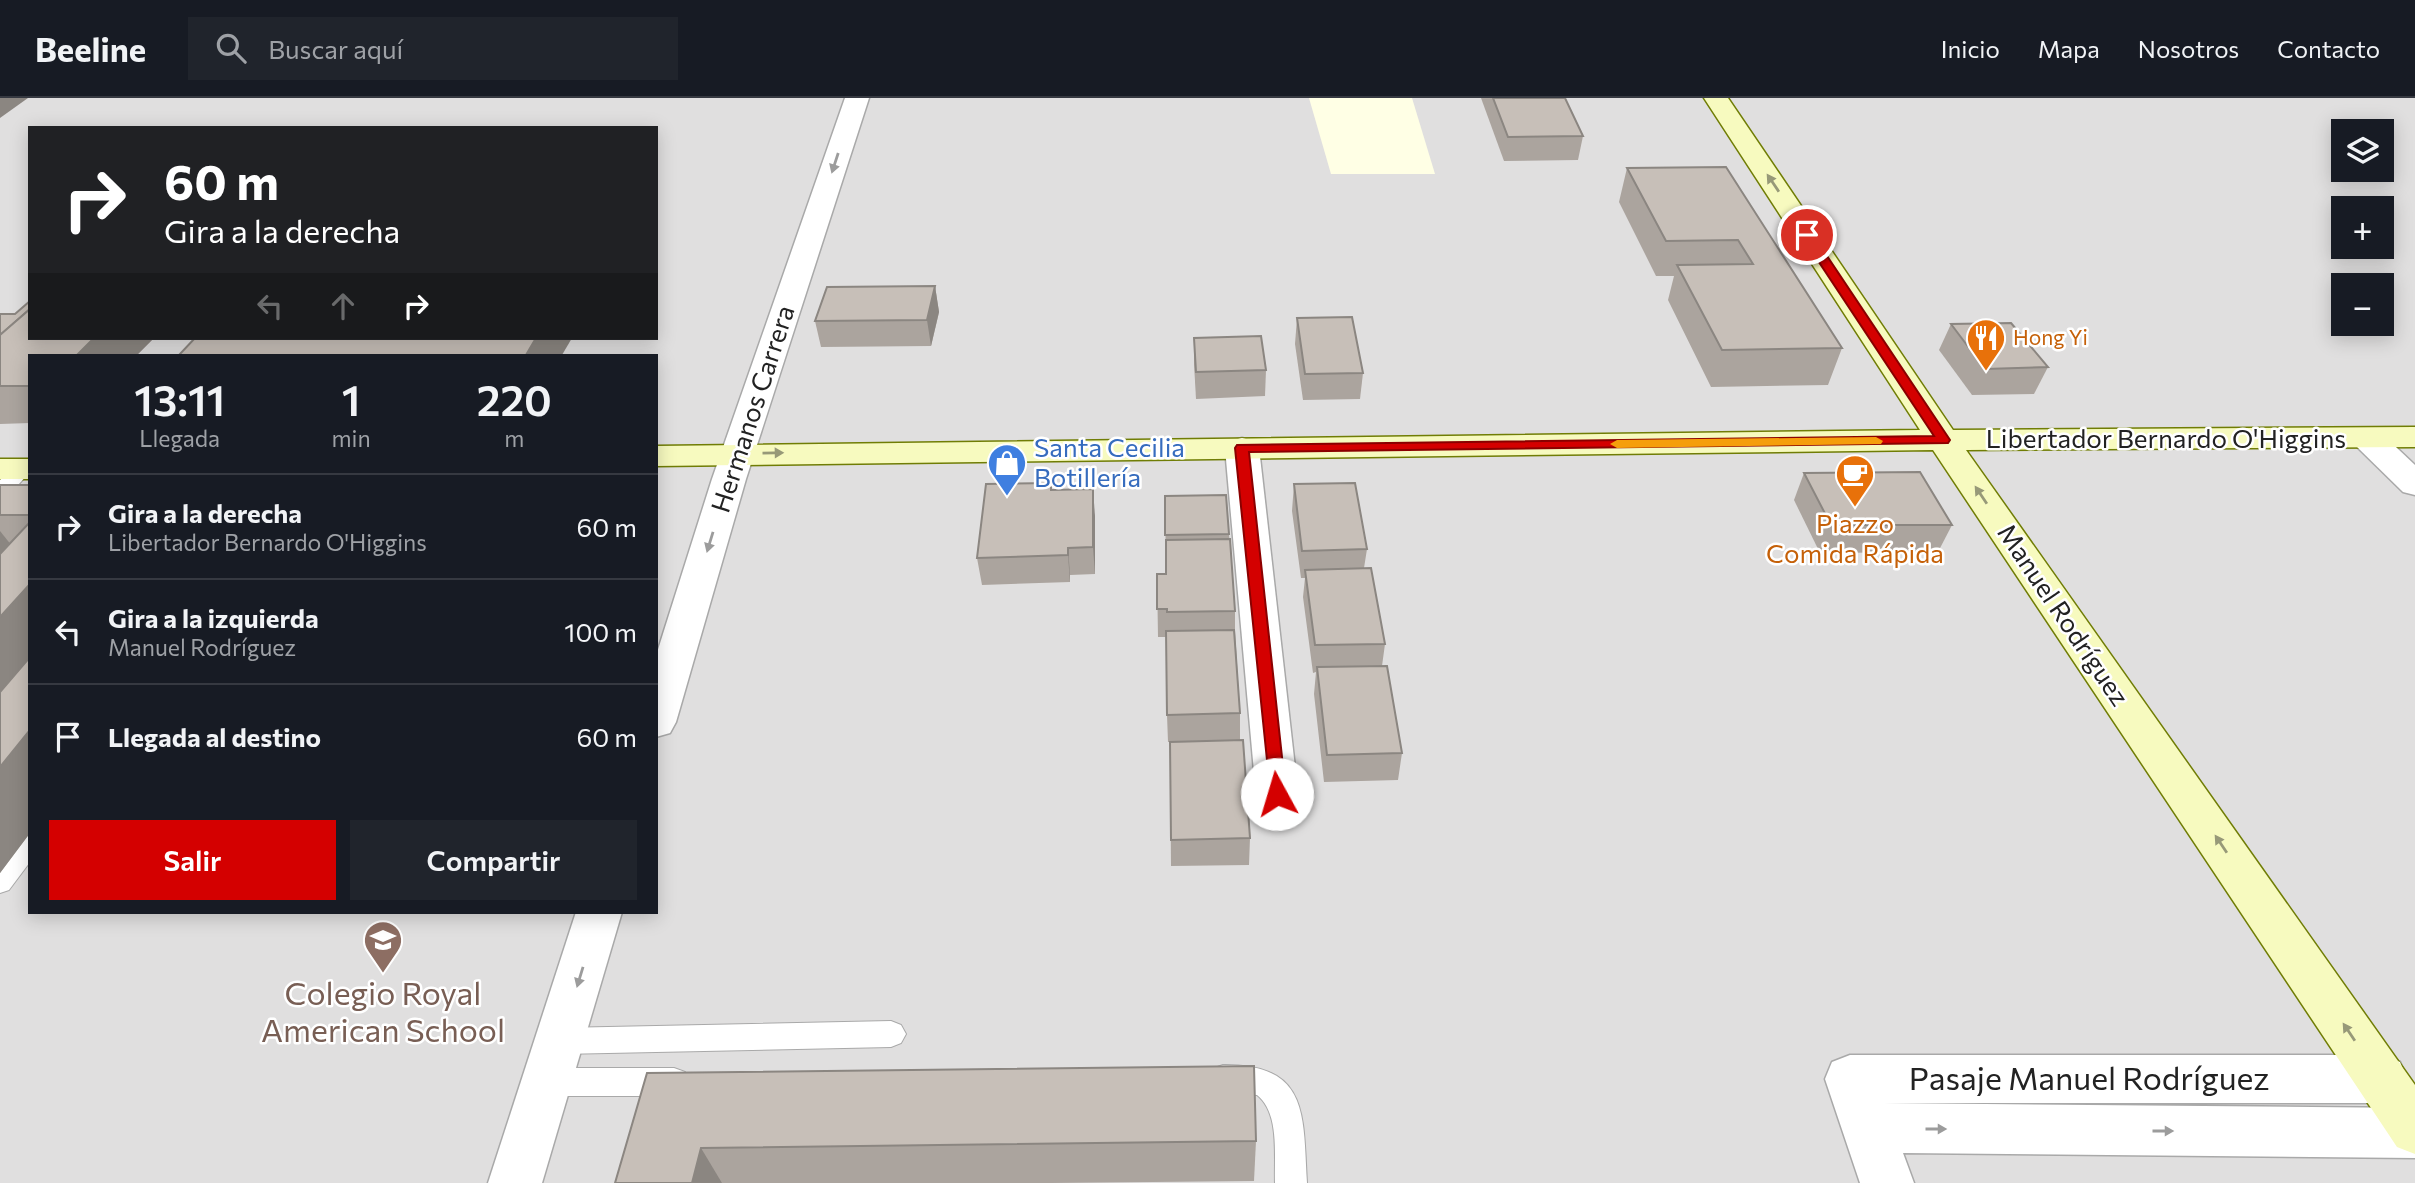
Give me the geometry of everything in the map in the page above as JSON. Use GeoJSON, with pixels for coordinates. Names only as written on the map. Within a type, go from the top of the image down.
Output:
{"type":"FeatureCollection","features":[{"type":"Feature","properties":{"kind":"street","name":"Hermanos Carrera"},"geometry":{"type":"LineString","coordinates":[[658,715],[738,454],[857,98]]}},
{"type":"Feature","properties":{"kind":"street","name":"Manuel Rodríguez"},"geometry":{"type":"LineString","coordinates":[[1716,98],[1943,440],[2415,1131]]}},
{"type":"Feature","properties":{"kind":"street","name":"Libertador Bernardo O'Higgins"},"geometry":{"type":"LineString","coordinates":[[658,456],[2415,437]]}},
{"type":"Feature","properties":{"kind":"street"},"geometry":{"type":"LineString","coordinates":[[2367,438],[2415,484]]}},
{"type":"Feature","properties":{"kind":"street"},"geometry":{"type":"LineString","coordinates":[[1242,448],[1277,794]]}},
{"type":"Feature","properties":{"kind":"street"},"geometry":{"type":"LineString","coordinates":[[515,1183],[598,914]]}},
{"type":"Feature","properties":{"kind":"street","name":"Pasaje Manuel Rodríguez"},"geometry":{"type":"LineString","coordinates":[[1887,1183],[1850,1079],[2382,1079]]}},
{"type":"Feature","properties":{"kind":"street","name":"Pasaje Manuel Rodríguez"},"geometry":{"type":"LineString","coordinates":[[1868,1128],[2415,1131]]}},
{"type":"Feature","properties":{"kind":"lane"},"geometry":{"type":"LineString","coordinates":[[0,882],[28,844]]}},
{"type":"Feature","properties":{"kind":"lane"},"geometry":{"type":"LineString","coordinates":[[554,1062],[891,1034]]}},
{"type":"Feature","properties":{"kind":"lane"},"geometry":{"type":"LineString","coordinates":[[554,1062],[697,1082]]}},
{"type":"Feature","properties":{"kind":"lane"},"geometry":{"type":"LineString","coordinates":[[1193,1079],[1248,1079],[1269,1084],[1285,1106],[1290,1183]]}},
{"type":"Feature","properties":{"kind":"shaded area"},"geometry":{"type":"Polygon","coordinates":[[[0,98],[2415,98],[2415,1183],[0,1183],[0,98]]]}},
{"type":"Feature","properties":{"kind":"shaded area"},"geometry":{"type":"Polygon","coordinates":[[[1309,98],[1412,98],[1435,174],[1331,174],[1309,98]]]}},
{"type":"Feature","properties":{"kind":"building"},"geometry":{"type":"Polygon","coordinates":[[[1493,98],[1565,98],[1583,136],[1508,137],[1493,98]]]}},
{"type":"Feature","properties":{"kind":"building"},"geometry":{"type":"Polygon","coordinates":[[[1726,167],[1842,348],[1722,350],[1677,265],[1753,264],[1738,240],[1666,241],[1627,168],[1726,167]]]}},
{"type":"Feature","properties":{"kind":"building"},"geometry":{"type":"Polygon","coordinates":[[[935,286],[927,320],[815,321],[827,287],[935,286]]]}},
{"type":"Feature","properties":{"kind":"building"},"geometry":{"type":"Polygon","coordinates":[[[28,303],[28,311],[0,335],[0,314],[15,314],[28,303]]]}},
{"type":"Feature","properties":{"kind":"building"},"geometry":{"type":"Polygon","coordinates":[[[28,311],[28,340],[92,340],[78,354],[28,354],[28,386],[0,386],[0,335],[28,311]]]}},
{"type":"Feature","properties":{"kind":"building"},"geometry":{"type":"Polygon","coordinates":[[[1352,317],[1363,373],[1305,374],[1297,318],[1352,317]]]}},
{"type":"Feature","properties":{"kind":"building"},"geometry":{"type":"Polygon","coordinates":[[[2011,323],[2048,367],[1985,369],[1951,324],[2011,323]]]}},
{"type":"Feature","properties":{"kind":"building"},"geometry":{"type":"Polygon","coordinates":[[[1261,336],[1266,370],[1196,372],[1194,338],[1261,336]]]}},
{"type":"Feature","properties":{"kind":"building"},"geometry":{"type":"Polygon","coordinates":[[[193,340],[535,340],[527,354],[180,354],[193,340]]]}},
{"type":"Feature","properties":{"kind":"building"},"geometry":{"type":"Polygon","coordinates":[[[1920,472],[1952,525],[1831,525],[1804,473],[1920,472]]]}},
{"type":"Feature","properties":{"kind":"building"},"geometry":{"type":"Polygon","coordinates":[[[1051,483],[1051,490],[1093,489],[1093,547],[1068,548],[1068,555],[977,558],[986,484],[1051,483]]]}},
{"type":"Feature","properties":{"kind":"building"},"geometry":{"type":"Polygon","coordinates":[[[1355,483],[1367,549],[1302,551],[1294,484],[1355,483]]]}},
{"type":"Feature","properties":{"kind":"building"},"geometry":{"type":"Polygon","coordinates":[[[0,485],[28,485],[28,515],[0,515],[0,485]]]}},
{"type":"Feature","properties":{"kind":"building"},"geometry":{"type":"Polygon","coordinates":[[[1226,495],[1229,534],[1165,535],[1165,496],[1226,495]]]}},
{"type":"Feature","properties":{"kind":"building"},"geometry":{"type":"Polygon","coordinates":[[[28,524],[28,586],[0,617],[0,554],[28,524]]]}},
{"type":"Feature","properties":{"kind":"building"},"geometry":{"type":"Polygon","coordinates":[[[1230,539],[1235,611],[1167,612],[1167,609],[1157,609],[1157,574],[1166,574],[1166,540],[1230,539]]]}},
{"type":"Feature","properties":{"kind":"building"},"geometry":{"type":"Polygon","coordinates":[[[1371,568],[1385,644],[1315,645],[1305,570],[1371,568]]]}},
{"type":"Feature","properties":{"kind":"building"},"geometry":{"type":"Polygon","coordinates":[[[1234,630],[1240,713],[1167,715],[1166,631],[1234,630]]]}},
{"type":"Feature","properties":{"kind":"building"},"geometry":{"type":"Polygon","coordinates":[[[28,659],[28,732],[0,767],[0,692],[28,659]]]}},
{"type":"Feature","properties":{"kind":"building"},"geometry":{"type":"Polygon","coordinates":[[[1387,666],[1402,753],[1327,755],[1317,667],[1387,666]]]}},
{"type":"Feature","properties":{"kind":"building"},"geometry":{"type":"Polygon","coordinates":[[[1243,740],[1250,838],[1171,840],[1170,742],[1243,740]]]}},
{"type":"Feature","properties":{"kind":"building"},"geometry":{"type":"Polygon","coordinates":[[[1254,1066],[1256,1141],[701,1148],[692,1183],[615,1183],[647,1073],[1254,1066]]]}},
{"type":"Feature","properties":{"kind":"slow traffic"},"geometry":{"type":"LineString","coordinates":[[1617,444],[1876,441]]}},
{"type":"Feature","properties":{"kind":"place","name":"Hong Yi"},"geometry":{"type":"Point","coordinates":[1986,372]}},
{"type":"Feature","properties":{"kind":"place","name":"Santa Cecilia Botillería"},"geometry":{"type":"Point","coordinates":[1007,497]}},
{"type":"Feature","properties":{"kind":"place","name":"Piazzo Comida Rápida"},"geometry":{"type":"Point","coordinates":[1855,508]}},
{"type":"Feature","properties":{"kind":"place","name":"Colegio Royal American School"},"geometry":{"type":"Point","coordinates":[383,974]}},
{"type":"Feature","properties":{"kind":"route"},"geometry":{"type":"LineString","coordinates":[[1277,794],[1242,448],[1943,440],[1807,235]]}}]}
